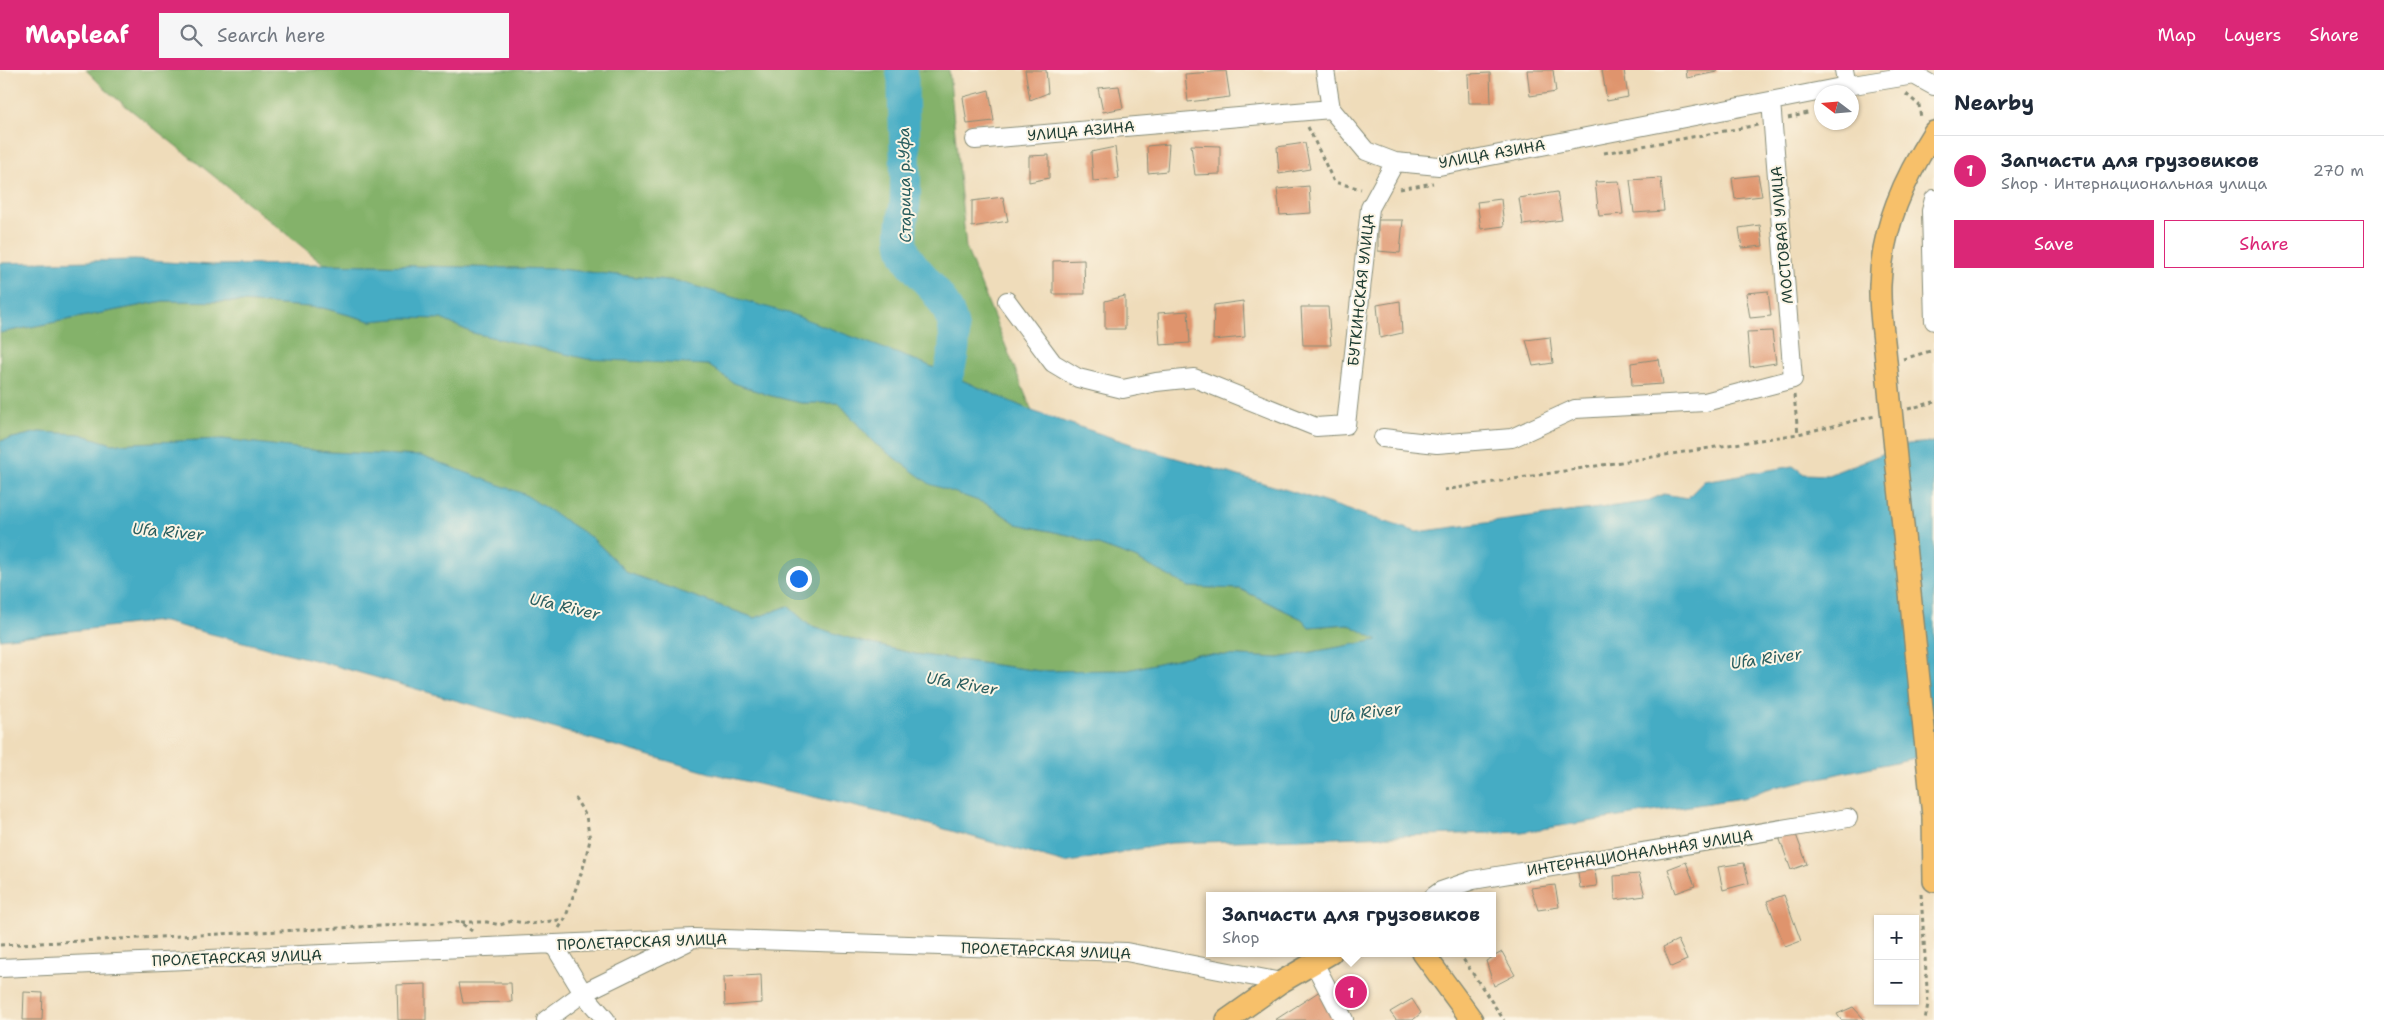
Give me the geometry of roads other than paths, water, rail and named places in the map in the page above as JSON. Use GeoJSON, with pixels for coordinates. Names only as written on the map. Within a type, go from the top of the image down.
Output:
{"type":"FeatureCollection","features":[{"type":"Feature","properties":{"kind":"main road"},"geometry":{"type":"LineString","coordinates":[[1927,884],[1932,816],[1893,360],[1880,284],[1890,219],[1911,168],[1934,132]]}},
{"type":"Feature","properties":{"kind":"main road"},"geometry":{"type":"LineString","coordinates":[[1426,957],[1472,1020]]}},
{"type":"Feature","properties":{"kind":"main road"},"geometry":{"type":"LineString","coordinates":[[1227,1020],[1281,982],[1323,958]]}},
{"type":"Feature","properties":{"kind":"street"},"geometry":{"type":"LineString","coordinates":[[1326,70],[1331,109]]}},
{"type":"Feature","properties":{"kind":"street","name":"УЛИЦА АЗИНА"},"geometry":{"type":"LineString","coordinates":[[974,140],[1331,109],[1366,151],[1396,162],[1439,166],[1771,101],[1846,78],[1914,75],[1934,86]]}},
{"type":"Feature","properties":{"kind":"street","name":"МОСТОВАЯ УЛИЦА"},"geometry":{"type":"LineString","coordinates":[[1382,438],[1437,444],[1512,438],[1575,409],[1705,402],[1793,374],[1771,101]]}},
{"type":"Feature","properties":{"kind":"street","name":"БУТКИНСКАЯ УЛИЦА"},"geometry":{"type":"LineString","coordinates":[[1007,302],[1053,363],[1078,378],[1123,389],[1194,378],[1316,427],[1346,425],[1370,208],[1396,162]]}},
{"type":"Feature","properties":{"kind":"street"},"geometry":{"type":"LineString","coordinates":[[1934,199],[1931,211],[1934,321]]}},
{"type":"Feature","properties":{"kind":"street","name":"ИНТЕРНАЦИОНАЛЬНАЯ УЛИЦА"},"geometry":{"type":"LineString","coordinates":[[1440,892],[1473,880],[1848,818]]}},
{"type":"Feature","properties":{"kind":"street"},"geometry":{"type":"LineString","coordinates":[[546,1020],[583,993],[694,938]]}},
{"type":"Feature","properties":{"kind":"street","name":"ПРОЛЕТАРСКАЯ УЛИЦА"},"geometry":{"type":"LineString","coordinates":[[0,968],[694,938],[1126,952],[1281,982]]}},
{"type":"Feature","properties":{"kind":"street"},"geometry":{"type":"LineString","coordinates":[[554,945],[583,993],[606,1020]]}},
{"type":"Feature","properties":{"kind":"street"},"geometry":{"type":"LineString","coordinates":[[1323,958],[1344,1020]]}},
{"type":"Feature","properties":{"kind":"water","name":"Ufa River"},"geometry":{"type":"Polygon","coordinates":[[[135,260],[212,265],[324,264],[558,269],[677,281],[791,314],[923,363],[1032,411],[1155,452],[1284,489],[1417,532],[1645,502],[1664,494],[1687,498],[1704,481],[1793,466],[1804,474],[1828,475],[1908,444],[1934,442],[1934,754],[1766,789],[1748,797],[1522,832],[1171,843],[1065,863],[909,819],[710,773],[322,662],[160,621],[0,639],[0,441],[39,432],[80,434],[112,444],[223,439],[328,452],[421,456],[524,494],[592,538],[628,573],[755,618],[788,606],[809,625],[855,640],[915,654],[1040,671],[1128,670],[1198,654],[1279,658],[1378,640],[1348,624],[1309,627],[1302,619],[1240,589],[1189,587],[1135,558],[1073,536],[1017,524],[987,504],[930,484],[874,443],[839,403],[801,403],[768,395],[734,383],[708,365],[587,359],[473,333],[441,319],[405,318],[371,321],[323,308],[241,302],[163,301],[0,333],[0,263],[135,260]]]}},
{"type":"Feature","properties":{"kind":"waterway","name":"Старица р.Уфа"},"geometry":{"type":"LineString","coordinates":[[901,70],[903,80],[906,171],[902,241],[904,252],[942,300],[952,322],[954,345],[948,374]]}},
{"type":"Feature","properties":{"kind":"place","name":"Запчасти для грузовиков"},"geometry":{"type":"Point","coordinates":[1351,992]}}]}
